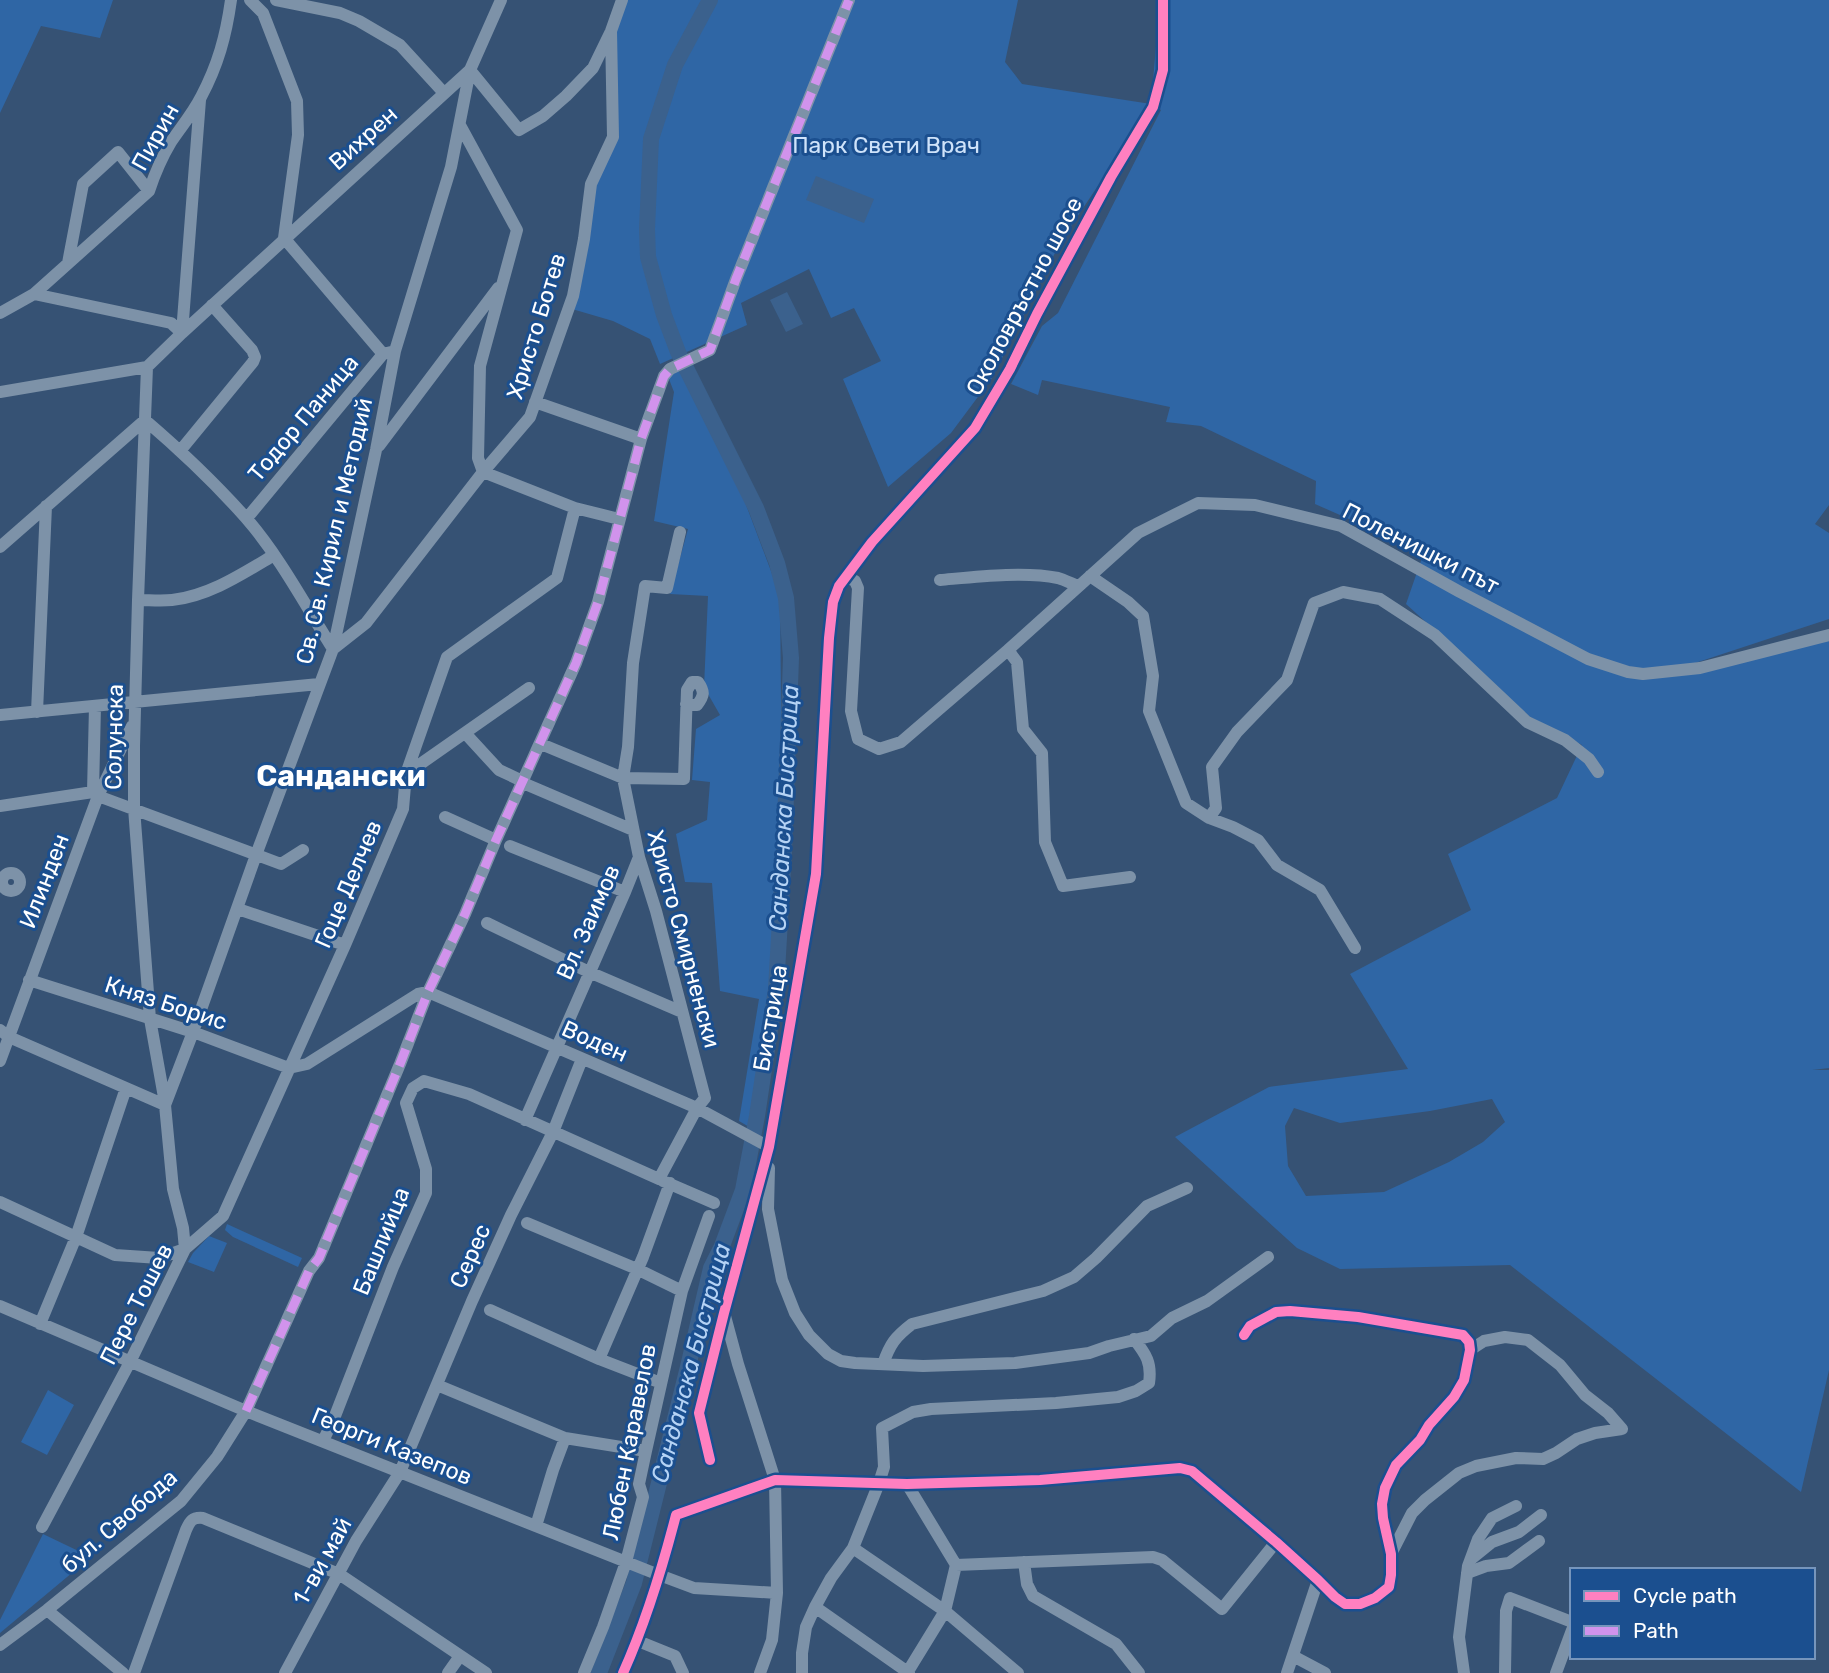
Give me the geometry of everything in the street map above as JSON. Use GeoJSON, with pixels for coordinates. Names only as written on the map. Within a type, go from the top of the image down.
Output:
{"type":"FeatureCollection","features":[{"type":"Feature","properties":{"kind":"street","name":"Пирин"},"geometry":{"type":"LineString","coordinates":[[0,313],[34,294],[149,191],[156,170],[171,142],[200,100],[216,66],[226,34],[231,0]]}},
{"type":"Feature","properties":{"kind":"street"},"geometry":{"type":"LineString","coordinates":[[250,0],[263,13],[297,101],[298,135],[284,238],[389,353]]}},
{"type":"Feature","properties":{"kind":"street"},"geometry":{"type":"LineString","coordinates":[[276,0],[340,13],[359,20],[400,45],[444,93]]}},
{"type":"Feature","properties":{"kind":"street","name":"Св. Св. Кирил и Методий"},"geometry":{"type":"LineString","coordinates":[[165,1105],[333,649],[376,450],[389,353],[451,167],[470,70],[501,0]]}},
{"type":"Feature","properties":{"kind":"street"},"geometry":{"type":"LineString","coordinates":[[470,70],[519,130],[543,116],[593,68],[622,0]]}},
{"type":"Feature","properties":{"kind":"street","name":"бул. Свобода"},"geometry":{"type":"LineString","coordinates":[[0,1645],[181,1501],[217,1457],[246,1411],[309,1271],[319,1258],[428,992],[465,914],[520,781],[541,744],[576,663],[598,602],[641,439],[664,376],[670,369],[710,350],[849,0]]}},
{"type":"Feature","properties":{"kind":"street","name":"Околовръстно шосе"},"geometry":{"type":"LineString","coordinates":[[846,577],[872,542],[975,428],[1010,369],[1111,177],[1153,107],[1163,69],[1163,0]]}},
{"type":"Feature","properties":{"kind":"street","name":"Христо Ботев"},"geometry":{"type":"LineString","coordinates":[[333,649],[366,623],[483,471],[530,417],[573,296],[591,184],[613,137],[611,31]]}},
{"type":"Feature","properties":{"kind":"street","name":"Вихрен"},"geometry":{"type":"LineString","coordinates":[[147,367],[284,238],[470,70]]}},
{"type":"Feature","properties":{"kind":"street"},"geometry":{"type":"LineString","coordinates":[[182,333],[200,100]]}},
{"type":"Feature","properties":{"kind":"street"},"geometry":{"type":"LineString","coordinates":[[460,125],[517,229],[480,366],[478,458],[483,471],[575,508],[619,519]]}},
{"type":"Feature","properties":{"kind":"street"},"geometry":{"type":"LineString","coordinates":[[68,263],[83,184],[118,152],[149,191]]}},
{"type":"Feature","properties":{"kind":"street"},"geometry":{"type":"LineString","coordinates":[[376,450],[503,282]]}},
{"type":"Feature","properties":{"kind":"street"},"geometry":{"type":"LineString","coordinates":[[34,294],[171,323],[182,333]]}},
{"type":"Feature","properties":{"kind":"street"},"geometry":{"type":"LineString","coordinates":[[180,451],[255,357],[252,350],[212,305]]}},
{"type":"Feature","properties":{"kind":"street","name":"Тодор Паница"},"geometry":{"type":"LineString","coordinates":[[247,519],[389,353]]}},
{"type":"Feature","properties":{"kind":"street"},"geometry":{"type":"LineString","coordinates":[[0,392],[147,367]]}},
{"type":"Feature","properties":{"kind":"street","name":"Солунска"},"geometry":{"type":"LineString","coordinates":[[147,367],[138,600],[134,808],[150,1019],[165,1105],[173,1189],[183,1228],[185,1249]]}},
{"type":"Feature","properties":{"kind":"street"},"geometry":{"type":"LineString","coordinates":[[535,402],[641,439]]}},
{"type":"Feature","properties":{"kind":"street"},"geometry":{"type":"LineString","coordinates":[[0,547],[145,419],[247,519],[274,555],[333,649]]}},
{"type":"Feature","properties":{"kind":"street","name":"Поленишки път"},"geometry":{"type":"LineString","coordinates":[[846,577],[855,581],[858,588],[851,711],[858,738],[879,749],[901,742],[1138,533],[1198,503],[1255,505],[1341,526],[1588,659],[1628,673],[1700,668],[1829,635]]}},
{"type":"Feature","properties":{"kind":"street"},"geometry":{"type":"LineString","coordinates":[[37,712],[46,506]]}},
{"type":"Feature","properties":{"kind":"street","name":"Гоце Делчев"},"geometry":{"type":"LineString","coordinates":[[289,1068],[403,809],[406,774],[447,657],[557,578],[575,508]]}},
{"type":"Feature","properties":{"kind":"street","name":"Христо Смирненски"},"geometry":{"type":"LineString","coordinates":[[680,532],[667,588],[645,586],[633,663],[628,747],[623,778],[632,830],[705,1098],[697,1108]]}},
{"type":"Feature","properties":{"kind":"street"},"geometry":{"type":"LineString","coordinates":[[138,600],[173,600],[201,593],[232,581],[274,555]]}},
{"type":"Feature","properties":{"kind":"street"},"geometry":{"type":"LineString","coordinates":[[940,580],[1036,576],[1059,578],[1079,586]]}},
{"type":"Feature","properties":{"kind":"street"},"geometry":{"type":"LineString","coordinates":[[1090,576],[1128,602],[1143,616],[1153,676],[1149,712],[1186,803],[1209,818],[1258,840],[1277,865],[1320,890],[1355,948]]}},
{"type":"Feature","properties":{"kind":"street","name":"Бистрица"},"geometry":{"type":"LineString","coordinates":[[710,1460],[699,1413],[765,1145],[816,874],[829,638],[833,602],[846,577]]}},
{"type":"Feature","properties":{"kind":"street"},"geometry":{"type":"LineString","coordinates":[[1209,818],[1216,808],[1212,767],[1237,732],[1287,680],[1314,603],[1343,592],[1380,599],[1435,635],[1527,722],[1565,740],[1589,759],[1598,772]]}},
{"type":"Feature","properties":{"kind":"street"},"geometry":{"type":"LineString","coordinates":[[1008,650],[1017,662],[1023,729],[1042,753],[1045,842],[1063,886],[1130,877]]}},
{"type":"Feature","properties":{"kind":"street"},"geometry":{"type":"LineString","coordinates":[[0,715],[319,684]]}},
{"type":"Feature","properties":{"kind":"street"},"geometry":{"type":"LineString","coordinates":[[406,774],[529,688]]}},
{"type":"Feature","properties":{"kind":"street"},"geometry":{"type":"LineString","coordinates":[[541,744],[623,778],[684,779],[686,704]]}},
{"type":"Feature","properties":{"kind":"street"},"geometry":{"type":"LineString","coordinates":[[95,706],[95,794]]}},
{"type":"Feature","properties":{"kind":"street","name":"Илинден"},"geometry":{"type":"LineString","coordinates":[[0,1060],[4,1033],[29,980],[95,794],[135,720]]}},
{"type":"Feature","properties":{"kind":"street"},"geometry":{"type":"LineString","coordinates":[[465,733],[499,770],[632,830]]}},
{"type":"Feature","properties":{"kind":"street"},"geometry":{"type":"LineString","coordinates":[[0,806],[95,794],[281,864],[303,850]]}},
{"type":"Feature","properties":{"kind":"street"},"geometry":{"type":"LineString","coordinates":[[445,817],[496,840]]}},
{"type":"Feature","properties":{"kind":"street"},"geometry":{"type":"LineString","coordinates":[[510,846],[625,892]]}},
{"type":"Feature","properties":{"kind":"street","name":"Вл. Заимов"},"geometry":{"type":"LineString","coordinates":[[525,1120],[639,857]]}},
{"type":"Feature","properties":{"kind":"street"},"geometry":{"type":"LineString","coordinates":[[237,909],[345,945]]}},
{"type":"Feature","properties":{"kind":"street"},"geometry":{"type":"LineString","coordinates":[[487,923],[589,972],[682,1012]]}},
{"type":"Feature","properties":{"kind":"street","name":"Княз Борис"},"geometry":{"type":"LineString","coordinates":[[29,980],[193,1032],[289,1068]]}},
{"type":"Feature","properties":{"kind":"street"},"geometry":{"type":"LineString","coordinates":[[289,1068],[307,1064],[418,994],[428,992]]}},
{"type":"Feature","properties":{"kind":"street","name":"Воден"},"geometry":{"type":"LineString","coordinates":[[428,992],[697,1108],[765,1145]]}},
{"type":"Feature","properties":{"kind":"street"},"geometry":{"type":"LineString","coordinates":[[4,1033],[165,1105]]}},
{"type":"Feature","properties":{"kind":"street","name":"Серес"},"geometry":{"type":"LineString","coordinates":[[400,1472],[511,1214],[554,1132],[582,1059]]}},
{"type":"Feature","properties":{"kind":"street","name":"Пере Тошев"},"geometry":{"type":"LineString","coordinates":[[41,1527],[130,1363],[185,1249],[223,1216],[289,1068]]}},
{"type":"Feature","properties":{"kind":"street","name":"Башлийца"},"geometry":{"type":"LineString","coordinates":[[323,1441],[393,1266],[426,1193],[426,1169],[406,1103],[413,1088],[424,1081],[469,1094],[525,1120]]}},
{"type":"Feature","properties":{"kind":"street"},"geometry":{"type":"LineString","coordinates":[[40,1324],[76,1237],[126,1088]]}},
{"type":"Feature","properties":{"kind":"street"},"geometry":{"type":"LineString","coordinates":[[599,1359],[643,1257],[665,1181],[697,1108]]}},
{"type":"Feature","properties":{"kind":"street"},"geometry":{"type":"LineString","coordinates":[[525,1120],[714,1203]]}},
{"type":"Feature","properties":{"kind":"street"},"geometry":{"type":"LineString","coordinates":[[765,1145],[768,1209],[782,1280],[795,1314],[809,1335],[828,1354],[841,1361],[923,1366],[1027,1362],[1090,1353],[1151,1336],[1172,1318],[1207,1301],[1268,1257]]}},
{"type":"Feature","properties":{"kind":"street"},"geometry":{"type":"LineString","coordinates":[[883,1364],[889,1346],[912,1324],[1042,1291],[1074,1277],[1147,1206],[1187,1188]]}},
{"type":"Feature","properties":{"kind":"street"},"geometry":{"type":"LineString","coordinates":[[0,1202],[114,1255],[159,1258],[185,1249]]}},
{"type":"Feature","properties":{"kind":"street","name":"Любен Каравелов"},"geometry":{"type":"LineString","coordinates":[[584,1673],[626,1562],[643,1497],[639,1485],[682,1291],[709,1216]]}},
{"type":"Feature","properties":{"kind":"street"},"geometry":{"type":"LineString","coordinates":[[527,1223],[682,1291]]}},
{"type":"Feature","properties":{"kind":"street","name":"Георги Казепов"},"geometry":{"type":"LineString","coordinates":[[0,1306],[246,1411],[694,1588],[777,1593]]}},
{"type":"Feature","properties":{"kind":"street"},"geometry":{"type":"LineString","coordinates":[[490,1310],[599,1359],[661,1382]]}},
{"type":"Feature","properties":{"kind":"street"},"geometry":{"type":"LineString","coordinates":[[624,1673],[638,1641],[676,1515],[775,1480],[907,1484],[1040,1480],[1180,1468],[1192,1471],[1345,1604],[1360,1604],[1375,1598],[1389,1587],[1391,1575],[1391,1554],[1382,1504],[1385,1488],[1396,1465],[1420,1440],[1464,1380],[1469,1342],[1463,1335],[1358,1317],[1290,1311],[1276,1312],[1250,1326],[1244,1335]]}},
{"type":"Feature","properties":{"kind":"street"},"geometry":{"type":"LineString","coordinates":[[724,1313],[775,1480],[777,1593],[772,1640],[760,1673]]}},
{"type":"Feature","properties":{"kind":"street"},"geometry":{"type":"LineString","coordinates":[[1391,1554],[1412,1513],[1459,1472],[1516,1458],[1543,1459],[1577,1439],[1622,1429],[1586,1395],[1560,1365],[1528,1340],[1505,1337],[1484,1341],[1469,1350]]}},
{"type":"Feature","properties":{"kind":"street"},"geometry":{"type":"LineString","coordinates":[[802,1673],[806,1627],[831,1578],[853,1548],[879,1483],[884,1466],[882,1428],[912,1412],[931,1409],[1056,1404],[1118,1397],[1136,1391],[1149,1382],[1151,1368],[1134,1339]]}},
{"type":"Feature","properties":{"kind":"street"},"geometry":{"type":"LineString","coordinates":[[437,1385],[565,1438],[646,1451]]}},
{"type":"Feature","properties":{"kind":"street"},"geometry":{"type":"LineString","coordinates":[[536,1526],[565,1438]]}},
{"type":"Feature","properties":{"kind":"street","name":"1-ви май"},"geometry":{"type":"LineString","coordinates":[[285,1673],[356,1541],[400,1472]]}},
{"type":"Feature","properties":{"kind":"street"},"geometry":{"type":"LineString","coordinates":[[815,1607],[908,1673],[945,1611],[956,1565],[907,1484]]}},
{"type":"Feature","properties":{"kind":"street"},"geometry":{"type":"LineString","coordinates":[[1464,1673],[1459,1637],[1471,1559],[1478,1539],[1492,1518],[1516,1506]]}},
{"type":"Feature","properties":{"kind":"street"},"geometry":{"type":"LineString","coordinates":[[1471,1559],[1492,1542],[1519,1532],[1541,1515]]}},
{"type":"Feature","properties":{"kind":"street"},"geometry":{"type":"LineString","coordinates":[[134,1673],[186,1530],[191,1520],[196,1517],[339,1574],[486,1673]]}},
{"type":"Feature","properties":{"kind":"street"},"geometry":{"type":"LineString","coordinates":[[1467,1573],[1486,1566],[1509,1563],[1539,1541]]}},
{"type":"Feature","properties":{"kind":"street"},"geometry":{"type":"LineString","coordinates":[[956,1565],[1153,1557],[1162,1560],[1222,1609],[1276,1542]]}},
{"type":"Feature","properties":{"kind":"street"},"geometry":{"type":"LineString","coordinates":[[853,1548],[945,1611],[1018,1673]]}},
{"type":"Feature","properties":{"kind":"street"},"geometry":{"type":"LineString","coordinates":[[1024,1562],[1027,1584],[1033,1596],[1116,1644],[1139,1673]]}},
{"type":"Feature","properties":{"kind":"street"},"geometry":{"type":"LineString","coordinates":[[1287,1673],[1318,1580]]}},
{"type":"Feature","properties":{"kind":"street"},"geometry":{"type":"LineString","coordinates":[[1505,1673],[1506,1611],[1510,1598],[1570,1621]]}},
{"type":"Feature","properties":{"kind":"street"},"geometry":{"type":"LineString","coordinates":[[47,1610],[123,1673]]}},
{"type":"Feature","properties":{"kind":"street"},"geometry":{"type":"LineString","coordinates":[[1556,1673],[1570,1635]]}},
{"type":"Feature","properties":{"kind":"street"},"geometry":{"type":"LineString","coordinates":[[638,1641],[675,1656],[683,1673]]}},
{"type":"Feature","properties":{"kind":"street"},"geometry":{"type":"LineString","coordinates":[[448,1673],[460,1656]]}},
{"type":"Feature","properties":{"kind":"street"},"geometry":{"type":"LineString","coordinates":[[1293,1656],[1325,1673]]}},
{"type":"Feature","properties":{"kind":"green space"},"geometry":{"type":"Polygon","coordinates":[[[0,0],[113,0],[100,38],[41,26],[0,113],[0,0]]]}},
{"type":"Feature","properties":{"kind":"green space","name":"Парк Свети Врач"},"geometry":{"type":"Polygon","coordinates":[[[625,0],[1018,0],[1005,62],[1022,84],[1151,104],[1160,0],[1829,0],[1829,505],[1815,524],[1829,533],[1829,619],[1683,667],[1829,635],[1829,1068],[1812,1070],[1829,1070],[1829,1370],[1801,1492],[1510,1265],[1340,1269],[1297,1248],[1175,1137],[1269,1087],[1408,1069],[1350,974],[1471,910],[1448,854],[1557,798],[1582,745],[1530,717],[1406,604],[1424,552],[1315,504],[1316,481],[1201,426],[1166,422],[1170,407],[1042,380],[1038,395],[1011,384],[1042,326],[1058,313],[1161,110],[1152,105],[1061,241],[992,378],[951,433],[888,487],[843,379],[881,361],[854,308],[831,318],[809,269],[741,303],[747,325],[660,364],[650,339],[613,321],[572,309],[591,188],[616,136],[614,28],[625,0]],[[1492,1099],[1430,1111],[1340,1123],[1294,1108],[1285,1126],[1288,1166],[1306,1196],[1384,1192],[1449,1162],[1483,1142],[1505,1122],[1492,1099]]]}},
{"type":"Feature","properties":{"kind":"green space"},"geometry":{"type":"Polygon","coordinates":[[[682,369],[730,462],[780,595],[782,810],[770,1001],[751,1128],[739,1121],[759,999],[720,991],[712,883],[685,882],[676,834],[707,820],[710,782],[692,780],[696,729],[720,715],[704,687],[708,596],[670,594],[688,529],[654,521],[674,392],[667,374],[682,369]]]}},
{"type":"Feature","properties":{"kind":"green space"},"geometry":{"type":"Polygon","coordinates":[[[227,1224],[302,1258],[298,1267],[233,1237],[225,1230],[227,1224]]]}},
{"type":"Feature","properties":{"kind":"green space"},"geometry":{"type":"Polygon","coordinates":[[[209,1236],[227,1243],[214,1272],[188,1262],[209,1236]]]}},
{"type":"Feature","properties":{"kind":"green space"},"geometry":{"type":"Polygon","coordinates":[[[48,1390],[74,1405],[47,1455],[21,1442],[48,1390]]]}},
{"type":"Feature","properties":{"kind":"green space"},"geometry":{"type":"Polygon","coordinates":[[[43,1534],[91,1557],[0,1633],[0,1620],[43,1534]]]}},
{"type":"Feature","properties":{"kind":"shaded area"},"geometry":{"type":"Polygon","coordinates":[[[816,176],[874,199],[864,223],[806,200],[816,176]]]}},
{"type":"Feature","properties":{"kind":"shaded area"},"geometry":{"type":"Polygon","coordinates":[[[787,292],[803,324],[786,332],[770,300],[787,292]]]}},
{"type":"Feature","properties":{"kind":"waterway","name":"Санданска Бистрица"},"geometry":{"type":"LineString","coordinates":[[599,1673],[634,1583],[711,1268],[743,1190],[776,989],[791,658],[786,598],[777,563],[756,508],[678,352],[664,315],[648,257],[651,139],[675,65],[710,0]]}},
{"type":"Feature","properties":{"kind":"marked path"},"geometry":{"type":"LineString","coordinates":[[246,1411],[309,1271],[319,1258],[428,992],[576,663],[598,602],[641,439],[664,376],[670,369],[710,350],[849,0]]}},
{"type":"Feature","properties":{"kind":"cycle path"},"geometry":{"type":"LineString","coordinates":[[710,1460],[699,1413],[769,1147],[816,874],[833,602],[839,586],[872,542],[975,428],[1010,369],[1111,177],[1153,107],[1163,70],[1163,0]]}},
{"type":"Feature","properties":{"kind":"cycle path"},"geometry":{"type":"LineString","coordinates":[[623,1673],[653,1595],[676,1515],[775,1480],[907,1484],[1040,1480],[1180,1468],[1192,1471],[1345,1604],[1360,1604],[1375,1598],[1389,1587],[1391,1575],[1391,1554],[1382,1504],[1385,1488],[1396,1465],[1420,1440],[1464,1380],[1469,1342],[1463,1335],[1358,1317],[1290,1311],[1276,1312],[1250,1326],[1244,1335]]}},
{"type":"Feature","properties":{"kind":"district","name":"Сандански"},"geometry":{"type":"Point","coordinates":[341,776]}}]}
